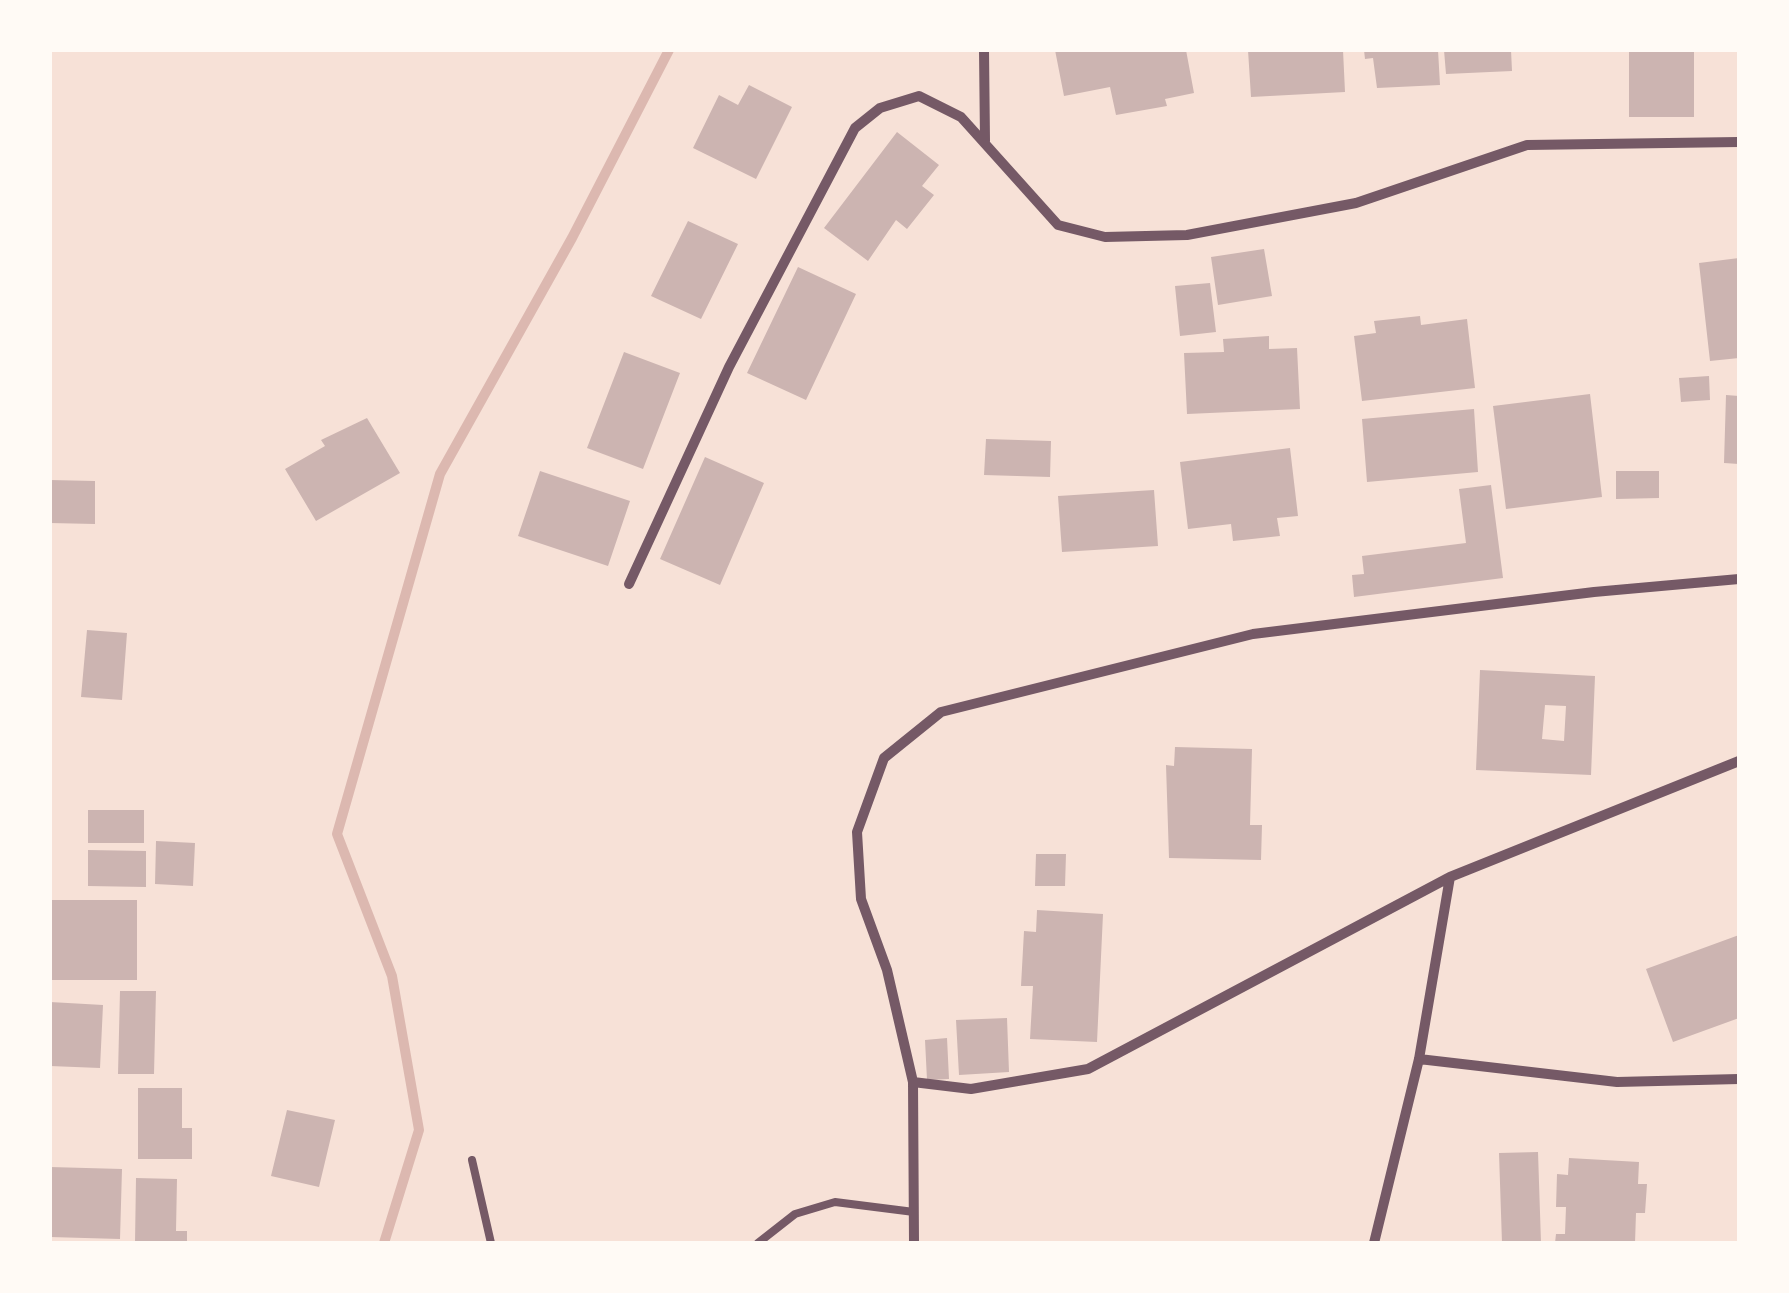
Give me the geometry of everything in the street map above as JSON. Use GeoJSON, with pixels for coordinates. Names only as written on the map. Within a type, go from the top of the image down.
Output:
{"type":"FeatureCollection","features":[{"type":"Feature","properties":{"kind":"street"},"geometry":{"type":"LineString","coordinates":[[984,50],[985,140]]}},
{"type":"Feature","properties":{"kind":"street"},"geometry":{"type":"LineString","coordinates":[[629,584],[729,367],[855,128],[880,108],[919,96],[960,117],[985,140],[1058,226],[1105,237],[1187,234],[1356,204],[1527,145],[1739,142]]}},
{"type":"Feature","properties":{"kind":"street"},"geometry":{"type":"LineString","coordinates":[[914,1243],[913,1082],[888,970],[861,898],[857,832],[884,758],[941,712],[1253,634],[1594,592],[1739,579]]}},
{"type":"Feature","properties":{"kind":"street"},"geometry":{"type":"LineString","coordinates":[[913,1082],[971,1089],[1088,1069],[1450,877],[1739,761]]}},
{"type":"Feature","properties":{"kind":"street"},"geometry":{"type":"LineString","coordinates":[[1374,1243],[1419,1059],[1450,877]]}},
{"type":"Feature","properties":{"kind":"street"},"geometry":{"type":"LineString","coordinates":[[1419,1059],[1617,1082],[1739,1079]]}},
{"type":"Feature","properties":{"kind":"lane"},"geometry":{"type":"LineString","coordinates":[[472,1160],[491,1243]]}},
{"type":"Feature","properties":{"kind":"lane"},"geometry":{"type":"LineString","coordinates":[[758,1243],[795,1214],[835,1202],[914,1212]]}},
{"type":"Feature","properties":{"kind":"building"},"geometry":{"type":"Polygon","coordinates":[[[1055,50],[1186,50],[1194,93],[1165,99],[1167,106],[1116,115],[1110,87],[1064,96],[1055,50]]]}},
{"type":"Feature","properties":{"kind":"building"},"geometry":{"type":"Polygon","coordinates":[[[1248,50],[1343,50],[1345,92],[1251,97],[1248,50]]]}},
{"type":"Feature","properties":{"kind":"building"},"geometry":{"type":"Polygon","coordinates":[[[1364,50],[1438,50],[1440,85],[1377,88],[1373,58],[1365,59],[1364,50]]]}},
{"type":"Feature","properties":{"kind":"building"},"geometry":{"type":"Polygon","coordinates":[[[1444,50],[1511,50],[1512,71],[1446,74],[1444,50]]]}},
{"type":"Feature","properties":{"kind":"building"},"geometry":{"type":"Polygon","coordinates":[[[1629,50],[1694,50],[1694,117],[1629,117],[1629,50]]]}},
{"type":"Feature","properties":{"kind":"building"},"geometry":{"type":"Polygon","coordinates":[[[749,85],[792,107],[756,179],[693,148],[719,95],[738,105],[749,85]]]}},
{"type":"Feature","properties":{"kind":"building"},"geometry":{"type":"Polygon","coordinates":[[[897,132],[939,165],[922,186],[934,195],[907,229],[896,220],[868,261],[824,228],[897,132]]]}},
{"type":"Feature","properties":{"kind":"building"},"geometry":{"type":"Polygon","coordinates":[[[688,221],[738,244],[701,319],[651,296],[688,221]]]}},
{"type":"Feature","properties":{"kind":"building"},"geometry":{"type":"Polygon","coordinates":[[[1264,249],[1272,296],[1218,305],[1211,257],[1264,249]]]}},
{"type":"Feature","properties":{"kind":"building"},"geometry":{"type":"Polygon","coordinates":[[[1739,258],[1739,358],[1710,361],[1699,263],[1739,258]]]}},
{"type":"Feature","properties":{"kind":"building"},"geometry":{"type":"Polygon","coordinates":[[[798,267],[856,294],[806,400],[747,373],[798,267]]]}},
{"type":"Feature","properties":{"kind":"building"},"geometry":{"type":"Polygon","coordinates":[[[1210,283],[1216,332],[1180,336],[1175,286],[1210,283]]]}},
{"type":"Feature","properties":{"kind":"building"},"geometry":{"type":"Polygon","coordinates":[[[1420,316],[1421,325],[1467,319],[1475,388],[1362,401],[1354,336],[1376,333],[1374,321],[1420,316]]]}},
{"type":"Feature","properties":{"kind":"building"},"geometry":{"type":"Polygon","coordinates":[[[1269,336],[1269,349],[1297,348],[1300,409],[1187,414],[1184,353],[1224,352],[1223,339],[1269,336]]]}},
{"type":"Feature","properties":{"kind":"building"},"geometry":{"type":"Polygon","coordinates":[[[624,352],[680,373],[643,469],[587,448],[624,352]]]}},
{"type":"Feature","properties":{"kind":"building"},"geometry":{"type":"Polygon","coordinates":[[[1709,376],[1710,400],[1681,402],[1679,378],[1709,376]]]}},
{"type":"Feature","properties":{"kind":"building"},"geometry":{"type":"Polygon","coordinates":[[[1590,394],[1602,497],[1506,509],[1493,406],[1590,394]]]}},
{"type":"Feature","properties":{"kind":"building"},"geometry":{"type":"Polygon","coordinates":[[[1726,395],[1739,396],[1739,464],[1724,463],[1726,395]]]}},
{"type":"Feature","properties":{"kind":"building"},"geometry":{"type":"Polygon","coordinates":[[[1474,409],[1478,472],[1367,482],[1362,419],[1474,409]]]}},
{"type":"Feature","properties":{"kind":"building"},"geometry":{"type":"Polygon","coordinates":[[[367,418],[400,473],[316,521],[285,469],[325,446],[321,440],[367,418]]]}},
{"type":"Feature","properties":{"kind":"building"},"geometry":{"type":"Polygon","coordinates":[[[986,439],[1051,441],[1050,477],[984,475],[986,439]]]}},
{"type":"Feature","properties":{"kind":"building"},"geometry":{"type":"Polygon","coordinates":[[[1290,448],[1298,516],[1277,518],[1280,536],[1233,541],[1231,524],[1188,529],[1180,462],[1290,448]]]}},
{"type":"Feature","properties":{"kind":"building"},"geometry":{"type":"Polygon","coordinates":[[[705,457],[764,483],[720,585],[660,559],[705,457]]]}},
{"type":"Feature","properties":{"kind":"building"},"geometry":{"type":"Polygon","coordinates":[[[540,471],[630,501],[608,566],[518,536],[540,471]]]}},
{"type":"Feature","properties":{"kind":"building"},"geometry":{"type":"Polygon","coordinates":[[[1616,471],[1659,471],[1659,498],[1616,499],[1616,471]]]}},
{"type":"Feature","properties":{"kind":"building"},"geometry":{"type":"Polygon","coordinates":[[[50,480],[95,481],[95,524],[50,523],[50,480]]]}},
{"type":"Feature","properties":{"kind":"building"},"geometry":{"type":"Polygon","coordinates":[[[1491,485],[1503,578],[1354,597],[1352,575],[1364,574],[1362,556],[1466,543],[1459,489],[1491,485]]]}},
{"type":"Feature","properties":{"kind":"building"},"geometry":{"type":"Polygon","coordinates":[[[1154,490],[1158,546],[1062,552],[1058,496],[1154,490]]]}},
{"type":"Feature","properties":{"kind":"building"},"geometry":{"type":"Polygon","coordinates":[[[87,630],[127,633],[122,700],[81,697],[87,630]]]}},
{"type":"Feature","properties":{"kind":"building"},"geometry":{"type":"Polygon","coordinates":[[[1480,670],[1595,676],[1591,775],[1476,770],[1480,670]],[[1545,705],[1542,739],[1564,741],[1566,706],[1545,705]]]}},
{"type":"Feature","properties":{"kind":"building"},"geometry":{"type":"Polygon","coordinates":[[[1175,747],[1252,749],[1250,825],[1262,825],[1261,860],[1169,858],[1166,765],[1174,766],[1175,747]]]}},
{"type":"Feature","properties":{"kind":"building"},"geometry":{"type":"Polygon","coordinates":[[[88,810],[144,810],[144,843],[88,843],[88,810]]]}},
{"type":"Feature","properties":{"kind":"building"},"geometry":{"type":"Polygon","coordinates":[[[156,841],[195,843],[193,886],[155,884],[156,841]]]}},
{"type":"Feature","properties":{"kind":"building"},"geometry":{"type":"Polygon","coordinates":[[[88,850],[146,851],[146,887],[88,886],[88,850]]]}},
{"type":"Feature","properties":{"kind":"building"},"geometry":{"type":"Polygon","coordinates":[[[1036,854],[1066,854],[1065,886],[1035,886],[1036,854]]]}},
{"type":"Feature","properties":{"kind":"building"},"geometry":{"type":"Polygon","coordinates":[[[50,900],[137,900],[137,980],[50,980],[50,900]]]}},
{"type":"Feature","properties":{"kind":"building"},"geometry":{"type":"Polygon","coordinates":[[[1037,910],[1103,914],[1097,1042],[1030,1039],[1033,986],[1021,986],[1024,931],[1036,932],[1037,910]]]}},
{"type":"Feature","properties":{"kind":"building"},"geometry":{"type":"Polygon","coordinates":[[[1739,935],[1739,1018],[1673,1042],[1646,969],[1739,935]]]}},
{"type":"Feature","properties":{"kind":"building"},"geometry":{"type":"Polygon","coordinates":[[[120,991],[156,991],[154,1074],[118,1074],[120,991]]]}},
{"type":"Feature","properties":{"kind":"building"},"geometry":{"type":"Polygon","coordinates":[[[50,1002],[103,1005],[100,1068],[50,1066],[50,1002]]]}},
{"type":"Feature","properties":{"kind":"building"},"geometry":{"type":"Polygon","coordinates":[[[1007,1018],[1009,1072],[959,1075],[956,1020],[1007,1018]]]}},
{"type":"Feature","properties":{"kind":"building"},"geometry":{"type":"Polygon","coordinates":[[[947,1038],[949,1079],[927,1080],[925,1040],[947,1038]]]}},
{"type":"Feature","properties":{"kind":"building"},"geometry":{"type":"Polygon","coordinates":[[[138,1088],[182,1088],[182,1128],[192,1128],[192,1159],[138,1159],[138,1088]]]}},
{"type":"Feature","properties":{"kind":"building"},"geometry":{"type":"Polygon","coordinates":[[[287,1110],[335,1120],[319,1187],[271,1176],[287,1110]]]}},
{"type":"Feature","properties":{"kind":"building"},"geometry":{"type":"Polygon","coordinates":[[[1538,1152],[1541,1243],[1502,1243],[1499,1153],[1538,1152]]]}},
{"type":"Feature","properties":{"kind":"building"},"geometry":{"type":"Polygon","coordinates":[[[1569,1158],[1639,1162],[1638,1184],[1647,1184],[1645,1213],[1636,1213],[1635,1243],[1555,1243],[1556,1234],[1565,1234],[1566,1207],[1556,1207],[1557,1174],[1568,1175],[1569,1158]]]}},
{"type":"Feature","properties":{"kind":"building"},"geometry":{"type":"Polygon","coordinates":[[[50,1167],[122,1169],[120,1239],[50,1237],[50,1167]]]}},
{"type":"Feature","properties":{"kind":"building"},"geometry":{"type":"Polygon","coordinates":[[[136,1178],[177,1179],[176,1231],[187,1231],[187,1243],[135,1243],[136,1178]]]}},
{"type":"Feature","properties":{"kind":"waterway"},"geometry":{"type":"LineString","coordinates":[[384,1243],[419,1130],[392,976],[337,834],[440,474],[572,238],[669,50]]}}]}
